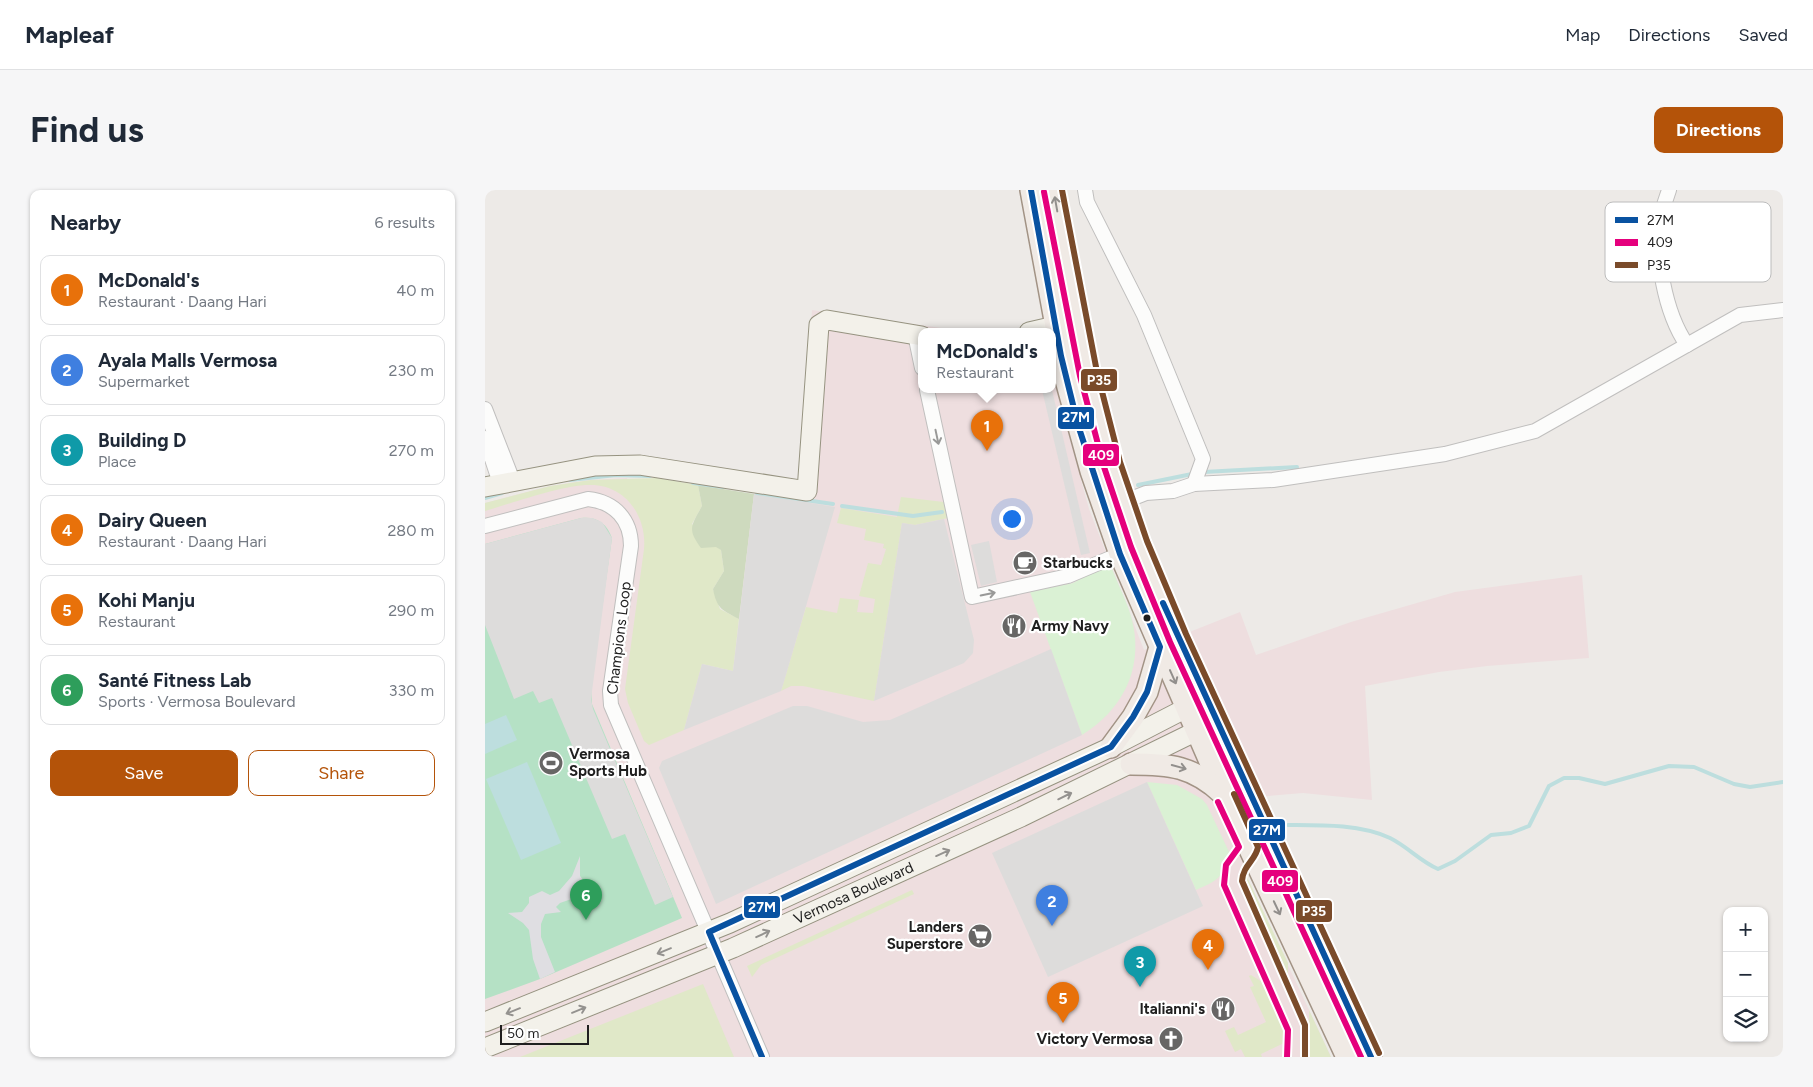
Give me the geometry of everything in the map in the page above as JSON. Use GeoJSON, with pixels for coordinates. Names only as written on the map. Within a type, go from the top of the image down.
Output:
{"type":"FeatureCollection","features":[{"type":"Feature","properties":{"kind":"main road"},"geometry":{"type":"LineString","coordinates":[[1031,190],[1066,380],[1104,509],[1120,554],[1225,796],[1347,1057]]}},
{"type":"Feature","properties":{"kind":"main road"},"geometry":{"type":"LineString","coordinates":[[1053,190],[1077,321],[1099,419],[1123,501],[1152,578],[1205,698],[1371,1057]]}},
{"type":"Feature","properties":{"kind":"main road"},"geometry":{"type":"LineString","coordinates":[[499,484],[595,466],[640,465],[807,491],[819,324],[827,320],[918,335]]}},
{"type":"Feature","properties":{"kind":"main road"},"geometry":{"type":"LineString","coordinates":[[1047,328],[1077,321]]}},
{"type":"Feature","properties":{"kind":"main road"},"geometry":{"type":"LineString","coordinates":[[1111,747],[1133,717],[1147,692],[1160,647]]}},
{"type":"Feature","properties":{"kind":"main road","name":"Vermosa Boulevard"},"geometry":{"type":"LineString","coordinates":[[485,1022],[709,932],[1111,747],[1205,698]]}},
{"type":"Feature","properties":{"kind":"main road","name":"Vermosa Boulevard"},"geometry":{"type":"LineString","coordinates":[[485,1048],[718,954],[1021,817],[1216,722]]}},
{"type":"Feature","properties":{"kind":"main road"},"geometry":{"type":"LineString","coordinates":[[1131,764],[1182,767],[1206,780],[1225,796]]}},
{"type":"Feature","properties":{"kind":"street"},"geometry":{"type":"LineString","coordinates":[[1085,190],[1087,202],[1144,315],[1203,459],[1194,484]]}},
{"type":"Feature","properties":{"kind":"street"},"geometry":{"type":"LineString","coordinates":[[1665,202],[1669,190]]}},
{"type":"Feature","properties":{"kind":"street"},"geometry":{"type":"LineString","coordinates":[[1665,282],[1670,308],[1680,335],[1687,346]]}},
{"type":"Feature","properties":{"kind":"street"},"geometry":{"type":"LineString","coordinates":[[1104,509],[1146,493],[1173,492],[1194,484],[1273,480],[1445,454],[1535,431],[1740,315],[1783,310]]}},
{"type":"Feature","properties":{"kind":"street"},"geometry":{"type":"LineString","coordinates":[[928,393],[972,597],[1068,576],[1120,554]]}},
{"type":"Feature","properties":{"kind":"street"},"geometry":{"type":"LineString","coordinates":[[485,409],[499,484]]}},
{"type":"Feature","properties":{"kind":"street"},"geometry":{"type":"LineString","coordinates":[[485,438],[499,484]]}},
{"type":"Feature","properties":{"kind":"street","name":"Champions Loop"},"geometry":{"type":"LineString","coordinates":[[485,526],[588,499],[606,502],[620,513],[625,520],[629,528],[631,546],[610,690],[611,704],[762,1057]]}},
{"type":"Feature","properties":{"kind":"shaded area"},"geometry":{"type":"Polygon","coordinates":[[[812,310],[941,328],[918,328],[918,393],[1056,393],[1056,389],[1089,509],[1144,650],[1240,612],[1256,655],[1351,622],[1455,592],[1582,575],[1589,658],[1487,666],[1439,672],[1365,686],[1372,800],[1303,793],[1268,796],[1222,811],[1248,869],[1244,871],[1331,1057],[485,1057],[485,503],[550,486],[591,480],[627,478],[702,664],[733,671],[754,494],[799,501],[812,310]]]}},
{"type":"Feature","properties":{"kind":"shaded area"},"geometry":{"type":"Polygon","coordinates":[[[1043,393],[1053,393],[1090,553],[1081,555],[1043,393]]]}},
{"type":"Feature","properties":{"kind":"shaded area"},"geometry":{"type":"Polygon","coordinates":[[[754,494],[835,507],[785,678],[781,691],[684,730],[702,664],[733,671],[754,494]]]}},
{"type":"Feature","properties":{"kind":"shaded area"},"geometry":{"type":"Polygon","coordinates":[[[581,518],[592,518],[602,522],[612,538],[591,699],[593,709],[673,897],[655,905],[625,834],[612,839],[552,698],[539,703],[533,691],[514,699],[485,625],[485,544],[581,518]]]}},
{"type":"Feature","properties":{"kind":"shaded area"},"geometry":{"type":"Polygon","coordinates":[[[944,519],[974,640],[973,653],[964,663],[874,701],[902,523],[915,525],[944,519]]]}},
{"type":"Feature","properties":{"kind":"shaded area"},"geometry":{"type":"Polygon","coordinates":[[[989,541],[997,582],[981,586],[971,545],[989,541]]]}},
{"type":"Feature","properties":{"kind":"shaded area"},"geometry":{"type":"Polygon","coordinates":[[[1051,649],[1082,735],[716,904],[659,768],[662,761],[793,706],[807,706],[863,722],[890,720],[1051,649]]]}},
{"type":"Feature","properties":{"kind":"shaded area"},"geometry":{"type":"Polygon","coordinates":[[[1147,782],[1203,906],[1048,977],[992,853],[1147,782]]]}},
{"type":"Feature","properties":{"kind":"shaded area"},"geometry":{"type":"Polygon","coordinates":[[[580,856],[580,876],[588,886],[597,890],[560,903],[556,907],[561,912],[545,914],[541,924],[541,937],[555,972],[540,979],[533,959],[529,930],[523,923],[508,913],[522,912],[529,903],[529,897],[542,891],[550,895],[559,891],[572,876],[580,856]]]}},
{"type":"Feature","properties":{"kind":"green space"},"geometry":{"type":"Polygon","coordinates":[[[657,478],[698,485],[702,506],[692,524],[721,550],[724,571],[713,589],[720,609],[739,619],[733,671],[702,664],[684,730],[649,745],[644,741],[628,703],[625,689],[644,549],[642,525],[631,504],[613,490],[602,486],[589,485],[552,491],[485,511],[485,503],[550,486],[591,480],[657,478]]]}},
{"type":"Feature","properties":{"kind":"green space"},"geometry":{"type":"Polygon","coordinates":[[[698,485],[754,494],[739,619],[721,608],[716,601],[713,589],[724,571],[721,550],[716,547],[701,548],[692,532],[693,523],[702,506],[698,485]]]}},
{"type":"Feature","properties":{"kind":"green space"},"geometry":{"type":"Polygon","coordinates":[[[901,497],[944,502],[948,518],[915,525],[902,523],[874,701],[803,686],[791,686],[781,691],[806,607],[837,613],[840,598],[859,600],[857,612],[873,613],[875,599],[859,596],[868,563],[881,565],[886,549],[883,548],[884,544],[864,540],[866,529],[837,523],[841,508],[897,517],[901,497]]]}},
{"type":"Feature","properties":{"kind":"green space","name":"Vermosa Sports Hub"},"geometry":{"type":"Polygon","coordinates":[[[581,518],[596,519],[607,528],[612,538],[591,688],[592,704],[682,918],[540,979],[485,999],[485,544],[581,518]]]}},
{"type":"Feature","properties":{"kind":"green space"},"geometry":{"type":"Polygon","coordinates":[[[1111,566],[1133,624],[1135,658],[1132,673],[1118,702],[1096,725],[1082,735],[1030,592],[1073,583],[1103,567],[1111,566]]]}},
{"type":"Feature","properties":{"kind":"green space"},"geometry":{"type":"Polygon","coordinates":[[[1147,782],[1177,785],[1202,799],[1207,805],[1230,854],[1224,869],[1215,880],[1196,890],[1147,782]]]}},
{"type":"Feature","properties":{"kind":"green space"},"geometry":{"type":"Polygon","coordinates":[[[1244,871],[1288,963],[1288,982],[1242,884],[1244,871]]]}},
{"type":"Feature","properties":{"kind":"green space"},"geometry":{"type":"Polygon","coordinates":[[[912,890],[914,894],[761,965],[752,977],[747,966],[912,890]]]}},
{"type":"Feature","properties":{"kind":"green space"},"geometry":{"type":"Polygon","coordinates":[[[1251,975],[1267,985],[1282,1018],[1286,1042],[1261,1054],[1262,1057],[1245,1057],[1241,1049],[1235,1052],[1225,1031],[1234,1027],[1238,1035],[1266,1022],[1250,987],[1254,986],[1249,976],[1251,975]]]}},
{"type":"Feature","properties":{"kind":"green space"},"geometry":{"type":"Polygon","coordinates":[[[703,984],[734,1057],[520,1057],[703,984]]]}},
{"type":"Feature","properties":{"kind":"green space"},"geometry":{"type":"Polygon","coordinates":[[[1309,1010],[1331,1057],[1310,1057],[1309,1010]]]}},
{"type":"Feature","properties":{"kind":"water"},"geometry":{"type":"Polygon","coordinates":[[[506,715],[517,740],[485,754],[485,724],[506,715]]]}},
{"type":"Feature","properties":{"kind":"water"},"geometry":{"type":"Polygon","coordinates":[[[527,762],[561,843],[521,860],[486,779],[527,762]]]}},
{"type":"Feature","properties":{"kind":"waterway"},"geometry":{"type":"LineString","coordinates":[[1204,472],[1297,467]]}},
{"type":"Feature","properties":{"kind":"waterway"},"geometry":{"type":"LineString","coordinates":[[1138,485],[1192,474]]}},
{"type":"Feature","properties":{"kind":"waterway"},"geometry":{"type":"LineString","coordinates":[[570,480],[616,475],[650,476]]}},
{"type":"Feature","properties":{"kind":"waterway"},"geometry":{"type":"LineString","coordinates":[[693,483],[723,487]]}},
{"type":"Feature","properties":{"kind":"waterway"},"geometry":{"type":"LineString","coordinates":[[485,498],[502,493]]}},
{"type":"Feature","properties":{"kind":"waterway"},"geometry":{"type":"LineString","coordinates":[[757,493],[833,504]]}},
{"type":"Feature","properties":{"kind":"waterway"},"geometry":{"type":"LineString","coordinates":[[842,506],[913,516],[942,512]]}},
{"type":"Feature","properties":{"kind":"waterway"},"geometry":{"type":"LineString","coordinates":[[1288,825],[1340,826],[1378,833],[1390,838],[1438,869],[1455,861],[1491,835],[1511,833],[1529,826],[1549,786],[1564,778],[1579,778],[1605,784],[1669,766],[1694,767],[1734,784],[1750,787],[1783,782]]}},
{"type":"Feature","properties":{"kind":"transit line","name":"27M"},"geometry":{"type":"LineString","coordinates":[[1031,190],[1056,328]]}},
{"type":"Feature","properties":{"kind":"transit line","name":"P35"},"geometry":{"type":"LineString","coordinates":[[1062,190],[1097,372],[1120,462],[1147,541],[1186,634],[1379,1053]]}},
{"type":"Feature","properties":{"kind":"transit line","name":"409"},"geometry":{"type":"LineString","coordinates":[[1044,192],[1080,376],[1104,467],[1131,547],[1170,642],[1361,1057]]}},
{"type":"Feature","properties":{"kind":"transit line","name":"27M"},"geometry":{"type":"LineString","coordinates":[[762,1057],[709,932],[1111,747],[1133,717],[1147,692],[1160,647],[1120,554],[1078,425],[1056,328]]}},
{"type":"Feature","properties":{"kind":"transit line","name":"27M"},"geometry":{"type":"LineString","coordinates":[[1163,603],[1371,1057]]}},
{"type":"Feature","properties":{"kind":"transit line","name":"P35"},"geometry":{"type":"LineString","coordinates":[[1234,794],[1258,847],[1255,856],[1243,875],[1242,881],[1305,1025],[1305,1057]]}},
{"type":"Feature","properties":{"kind":"transit line","name":"409"},"geometry":{"type":"LineString","coordinates":[[1218,802],[1239,847],[1226,865],[1224,885],[1288,1030],[1287,1057]]}},
{"type":"Feature","properties":{"kind":"place","name":"McDonald's"},"geometry":{"type":"Point","coordinates":[987,451]}},
{"type":"Feature","properties":{"kind":"place","name":"Starbucks"},"geometry":{"type":"Point","coordinates":[1025,563]}},
{"type":"Feature","properties":{"kind":"place","name":"Army Navy"},"geometry":{"type":"Point","coordinates":[1014,626]}},
{"type":"Feature","properties":{"kind":"place","name":"Vermosa Sports Hub"},"geometry":{"type":"Point","coordinates":[551,763]}},
{"type":"Feature","properties":{"kind":"place","name":"Santé Fitness Lab"},"geometry":{"type":"Point","coordinates":[586,920]}},
{"type":"Feature","properties":{"kind":"place","name":"Ayala Malls Vermosa"},"geometry":{"type":"Point","coordinates":[1052,926]}},
{"type":"Feature","properties":{"kind":"place","name":"Landers Superstore"},"geometry":{"type":"Point","coordinates":[980,936]}},
{"type":"Feature","properties":{"kind":"place","name":"Dairy Queen"},"geometry":{"type":"Point","coordinates":[1208,970]}},
{"type":"Feature","properties":{"kind":"place","name":"Building D"},"geometry":{"type":"Point","coordinates":[1140,987]}},
{"type":"Feature","properties":{"kind":"place","name":"Italianni's"},"geometry":{"type":"Point","coordinates":[1223,1009]}},
{"type":"Feature","properties":{"kind":"place","name":"Kohi Manju"},"geometry":{"type":"Point","coordinates":[1063,1023]}},
{"type":"Feature","properties":{"kind":"place","name":"Victory Vermosa"},"geometry":{"type":"Point","coordinates":[1171,1039]}}]}
